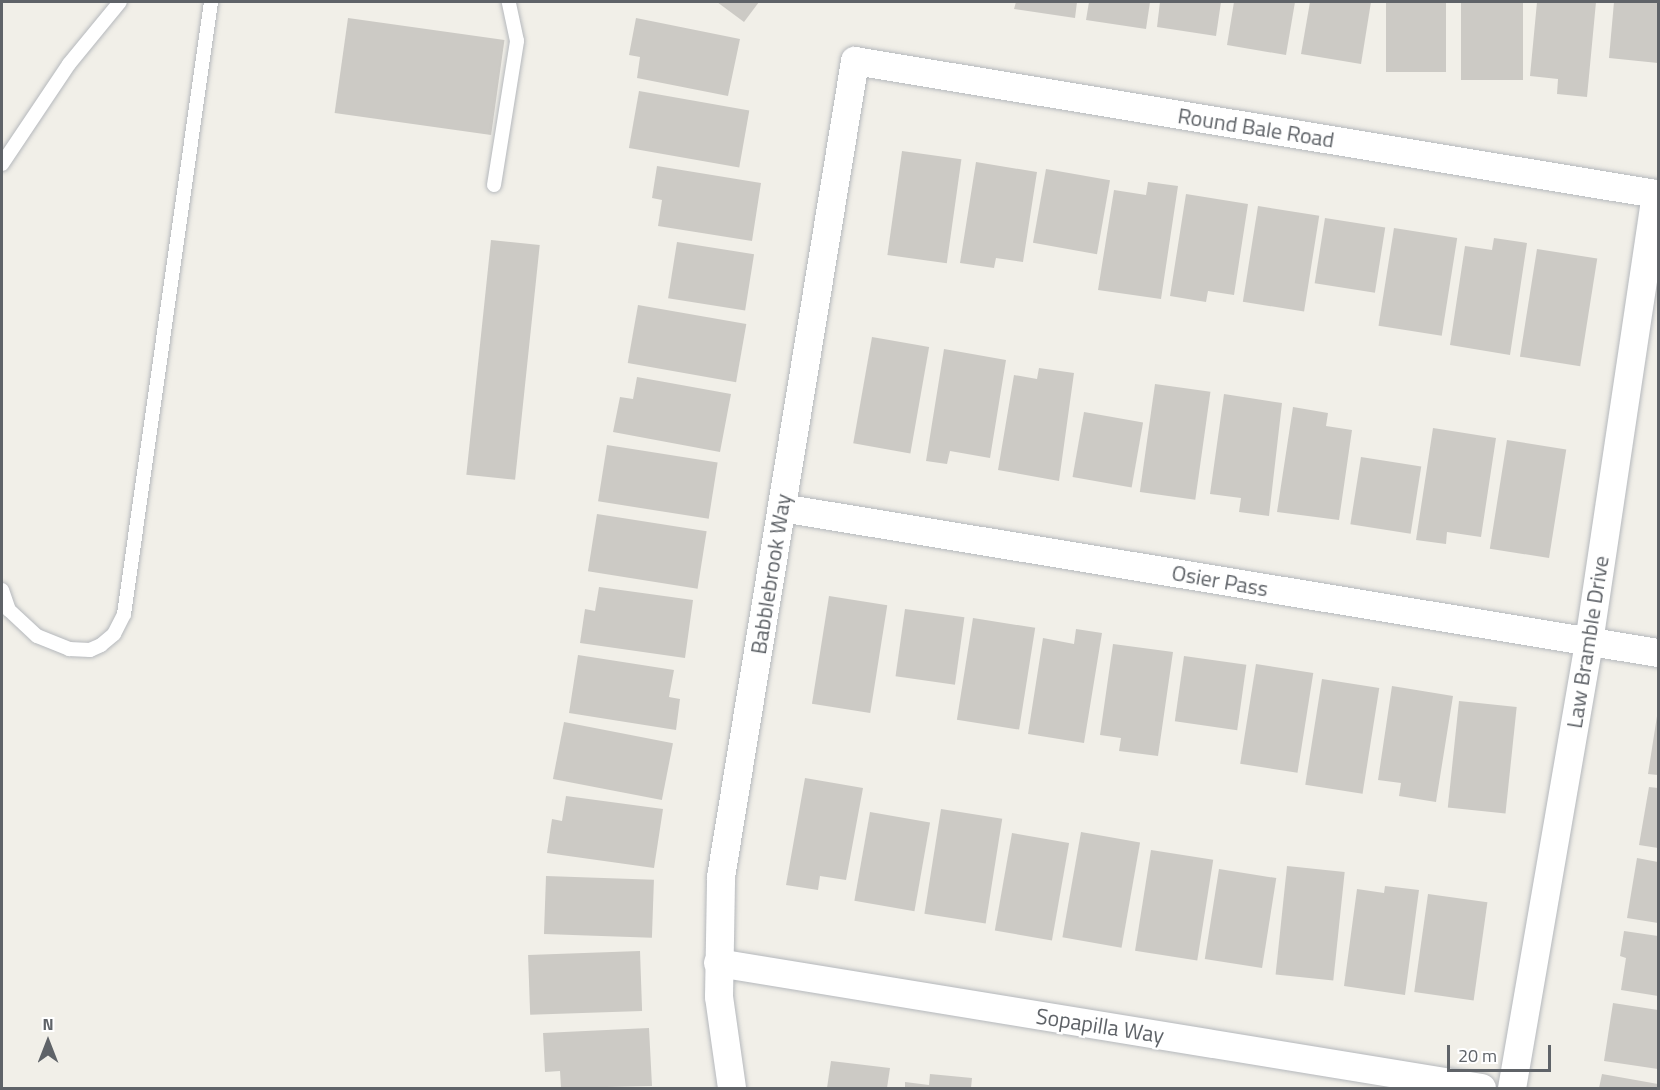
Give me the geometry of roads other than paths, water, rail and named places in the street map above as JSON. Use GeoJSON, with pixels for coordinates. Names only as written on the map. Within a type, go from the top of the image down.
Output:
{"type":"FeatureCollection","features":[{"type":"Feature","properties":{"kind":"street","name":"Round Bale Road"},"geometry":{"type":"LineString","coordinates":[[855,61],[1656,194]]}},
{"type":"Feature","properties":{"kind":"street","name":"Babblebrook Way"},"geometry":{"type":"LineString","coordinates":[[732,1089],[724,1054],[718,963],[721,877],[855,61]]}},
{"type":"Feature","properties":{"kind":"street","name":"Law Bramble Drive"},"geometry":{"type":"LineString","coordinates":[[1512,1089],[1589,643],[1656,194]]}},
{"type":"Feature","properties":{"kind":"street","name":"Osier Pass"},"geometry":{"type":"LineString","coordinates":[[782,508],[1659,653]]}},
{"type":"Feature","properties":{"kind":"street","name":"Sopapilla Way"},"geometry":{"type":"LineString","coordinates":[[718,963],[1482,1089]]}},
{"type":"Feature","properties":{"kind":"lane"},"geometry":{"type":"LineString","coordinates":[[2,164],[69,64],[120,2]]}},
{"type":"Feature","properties":{"kind":"lane"},"geometry":{"type":"LineString","coordinates":[[2,590],[9,610],[37,636],[69,649],[90,650],[101,645],[114,634],[124,614],[211,2]]}},
{"type":"Feature","properties":{"kind":"lane"},"geometry":{"type":"LineString","coordinates":[[494,185],[517,40],[509,2]]}}]}
